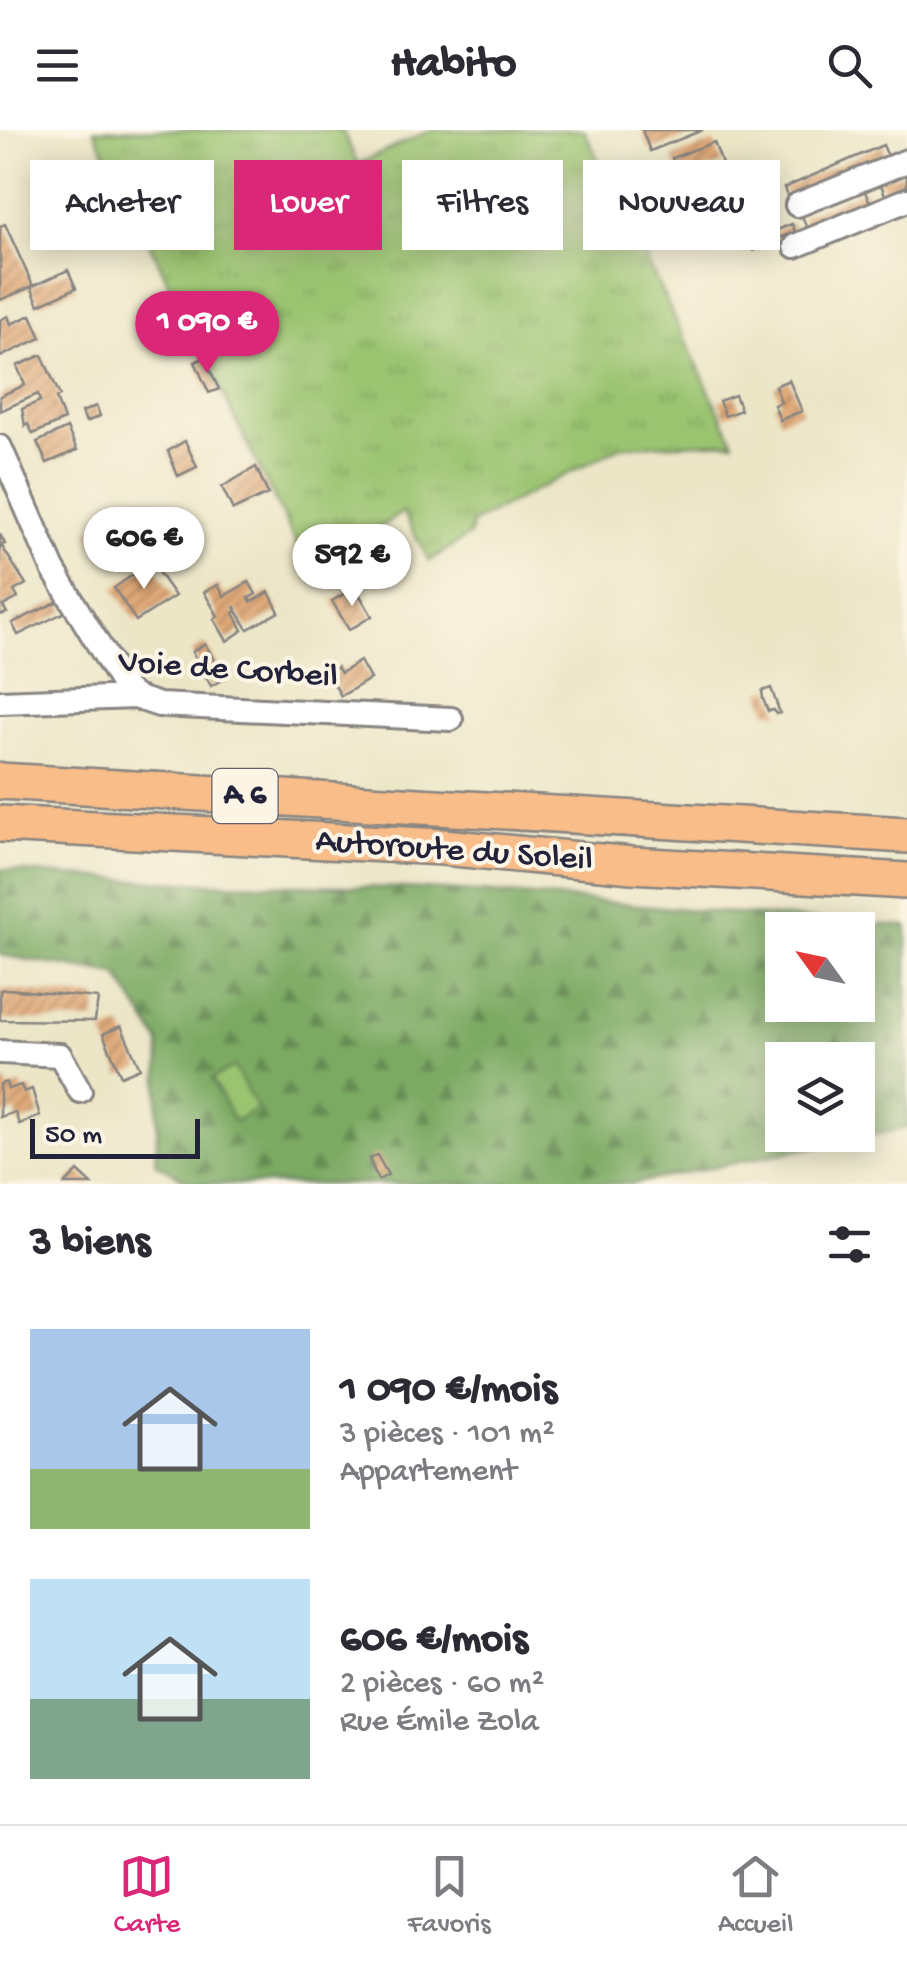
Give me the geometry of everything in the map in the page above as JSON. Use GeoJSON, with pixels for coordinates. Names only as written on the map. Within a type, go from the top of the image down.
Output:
{"type":"FeatureCollection","features":[{"type":"Feature","properties":{"kind":"highway","name":"Autoroute du Soleil"},"geometry":{"type":"LineString","coordinates":[[0,782],[907,835]]}},
{"type":"Feature","properties":{"kind":"highway","name":"Autoroute du Soleil"},"geometry":{"type":"LineString","coordinates":[[0,824],[443,847],[632,864],[907,881]]}},
{"type":"Feature","properties":{"kind":"street"},"geometry":{"type":"LineString","coordinates":[[798,205],[907,161]]}},
{"type":"Feature","properties":{"kind":"street"},"geometry":{"type":"LineString","coordinates":[[795,246],[907,200]]}},
{"type":"Feature","properties":{"kind":"street"},"geometry":{"type":"LineString","coordinates":[[0,447],[53,569],[124,687],[135,697]]}},
{"type":"Feature","properties":{"kind":"street","name":"Voie de Corbeil"},"geometry":{"type":"LineString","coordinates":[[0,702],[135,697],[159,704],[451,719]]}},
{"type":"Feature","properties":{"kind":"street"},"geometry":{"type":"LineString","coordinates":[[0,1052],[60,1055],[80,1091]]}},
{"type":"Feature","properties":{"kind":"green space"},"geometry":{"type":"Polygon","coordinates":[[[94,130],[342,130],[356,160],[234,160],[234,250],[382,250],[382,160],[367,160],[431,130],[584,130],[598,160],[583,160],[583,250],[642,250],[734,442],[622,446],[472,523],[470,535],[429,561],[403,512],[310,572],[153,250],[214,250],[214,160],[109,160],[94,130]]]}},
{"type":"Feature","properties":{"kind":"green space"},"geometry":{"type":"Polygon","coordinates":[[[0,869],[178,882],[477,892],[765,916],[765,1022],[875,1022],[875,924],[907,926],[907,1128],[875,1134],[875,1042],[765,1042],[765,1152],[789,1152],[631,1184],[193,1184],[156,1163],[160,1043],[117,975],[0,955],[0,869]]]}},
{"type":"Feature","properties":{"kind":"green space"},"geometry":{"type":"Polygon","coordinates":[[[234,1067],[257,1109],[234,1121],[212,1079],[234,1067]]]}},
{"type":"Feature","properties":{"kind":"building"},"geometry":{"type":"Polygon","coordinates":[[[642,130],[703,130],[650,151],[642,130]]]}},
{"type":"Feature","properties":{"kind":"building"},"geometry":{"type":"Polygon","coordinates":[[[714,142],[721,160],[673,160],[714,142]]]}},
{"type":"Feature","properties":{"kind":"building"},"geometry":{"type":"Polygon","coordinates":[[[883,145],[889,159],[789,201],[784,188],[883,145]]]}},
{"type":"Feature","properties":{"kind":"building"},"geometry":{"type":"Polygon","coordinates":[[[907,173],[907,186],[885,195],[878,177],[907,173]]]}},
{"type":"Feature","properties":{"kind":"building"},"geometry":{"type":"Polygon","coordinates":[[[864,190],[870,202],[807,228],[802,216],[864,190]]]}},
{"type":"Feature","properties":{"kind":"building"},"geometry":{"type":"Polygon","coordinates":[[[5,224],[33,286],[68,270],[76,288],[39,305],[31,287],[0,300],[0,226],[5,224]]]}},
{"type":"Feature","properties":{"kind":"building"},"geometry":{"type":"Polygon","coordinates":[[[792,224],[795,232],[780,238],[780,229],[792,224]]]}},
{"type":"Feature","properties":{"kind":"building"},"geometry":{"type":"Polygon","coordinates":[[[31,315],[41,338],[0,357],[0,320],[8,316],[11,324],[31,315]]]}},
{"type":"Feature","properties":{"kind":"building"},"geometry":{"type":"Polygon","coordinates":[[[42,355],[60,396],[56,398],[64,420],[33,434],[28,424],[25,426],[22,409],[40,401],[38,394],[0,411],[0,396],[25,385],[17,366],[42,355]]]}},
{"type":"Feature","properties":{"kind":"building"},"geometry":{"type":"Polygon","coordinates":[[[204,358],[219,389],[209,393],[195,362],[204,358]]]}},
{"type":"Feature","properties":{"kind":"building"},"geometry":{"type":"Polygon","coordinates":[[[789,380],[802,411],[780,420],[774,405],[781,402],[775,386],[789,380]]]}},
{"type":"Feature","properties":{"kind":"building"},"geometry":{"type":"Polygon","coordinates":[[[735,395],[741,410],[725,416],[719,401],[735,395]]]}},
{"type":"Feature","properties":{"kind":"building"},"geometry":{"type":"Polygon","coordinates":[[[96,406],[100,416],[86,422],[82,412],[96,406]]]}},
{"type":"Feature","properties":{"kind":"building"},"geometry":{"type":"Polygon","coordinates":[[[67,428],[77,450],[47,463],[37,442],[67,428]]]}},
{"type":"Feature","properties":{"kind":"building"},"geometry":{"type":"Polygon","coordinates":[[[185,441],[197,467],[178,476],[168,451],[185,441]]]}},
{"type":"Feature","properties":{"kind":"building"},"geometry":{"type":"Polygon","coordinates":[[[256,467],[268,494],[233,510],[222,487],[256,467]]]}},
{"type":"Feature","properties":{"kind":"building"},"geometry":{"type":"Polygon","coordinates":[[[119,515],[132,538],[102,554],[89,532],[119,515]]]}},
{"type":"Feature","properties":{"kind":"building"},"geometry":{"type":"Polygon","coordinates":[[[0,534],[5,544],[1,545],[26,584],[14,591],[18,598],[3,606],[7,613],[0,615],[0,534]]]}},
{"type":"Feature","properties":{"kind":"building"},"geometry":{"type":"Polygon","coordinates":[[[151,562],[175,596],[136,621],[114,588],[151,562]]]}},
{"type":"Feature","properties":{"kind":"building"},"geometry":{"type":"Polygon","coordinates":[[[249,582],[256,594],[249,598],[251,602],[269,592],[279,612],[248,629],[234,606],[243,630],[227,641],[204,592],[218,585],[224,596],[249,582]]]}},
{"type":"Feature","properties":{"kind":"building"},"geometry":{"type":"Polygon","coordinates":[[[355,587],[372,616],[349,630],[332,601],[355,587]]]}},
{"type":"Feature","properties":{"kind":"building"},"geometry":{"type":"Polygon","coordinates":[[[59,601],[65,612],[18,635],[12,623],[59,601]]]}},
{"type":"Feature","properties":{"kind":"building"},"geometry":{"type":"Polygon","coordinates":[[[205,644],[225,678],[211,686],[192,652],[205,644]]]}},
{"type":"Feature","properties":{"kind":"building"},"geometry":{"type":"Polygon","coordinates":[[[360,661],[370,679],[341,696],[328,674],[337,667],[341,673],[360,661]]]}},
{"type":"Feature","properties":{"kind":"building"},"geometry":{"type":"Polygon","coordinates":[[[771,688],[780,713],[768,711],[763,699],[762,691],[771,688]]]}},
{"type":"Feature","properties":{"kind":"building"},"geometry":{"type":"Polygon","coordinates":[[[0,990],[98,998],[95,1021],[0,1020],[0,990]]]}},
{"type":"Feature","properties":{"kind":"building"},"geometry":{"type":"Polygon","coordinates":[[[121,1026],[140,1068],[121,1076],[103,1034],[121,1026]]]}},
{"type":"Feature","properties":{"kind":"building"},"geometry":{"type":"Polygon","coordinates":[[[6,1082],[8,1089],[21,1085],[24,1092],[32,1089],[40,1116],[19,1124],[15,1112],[0,1117],[0,1084],[6,1082]]]}},
{"type":"Feature","properties":{"kind":"building"},"geometry":{"type":"Polygon","coordinates":[[[377,1155],[388,1175],[378,1180],[369,1159],[377,1155]]]}},
{"type":"Feature","properties":{"kind":"building"},"geometry":{"type":"Polygon","coordinates":[[[78,1171],[92,1184],[65,1184],[78,1171]]]}}]}
